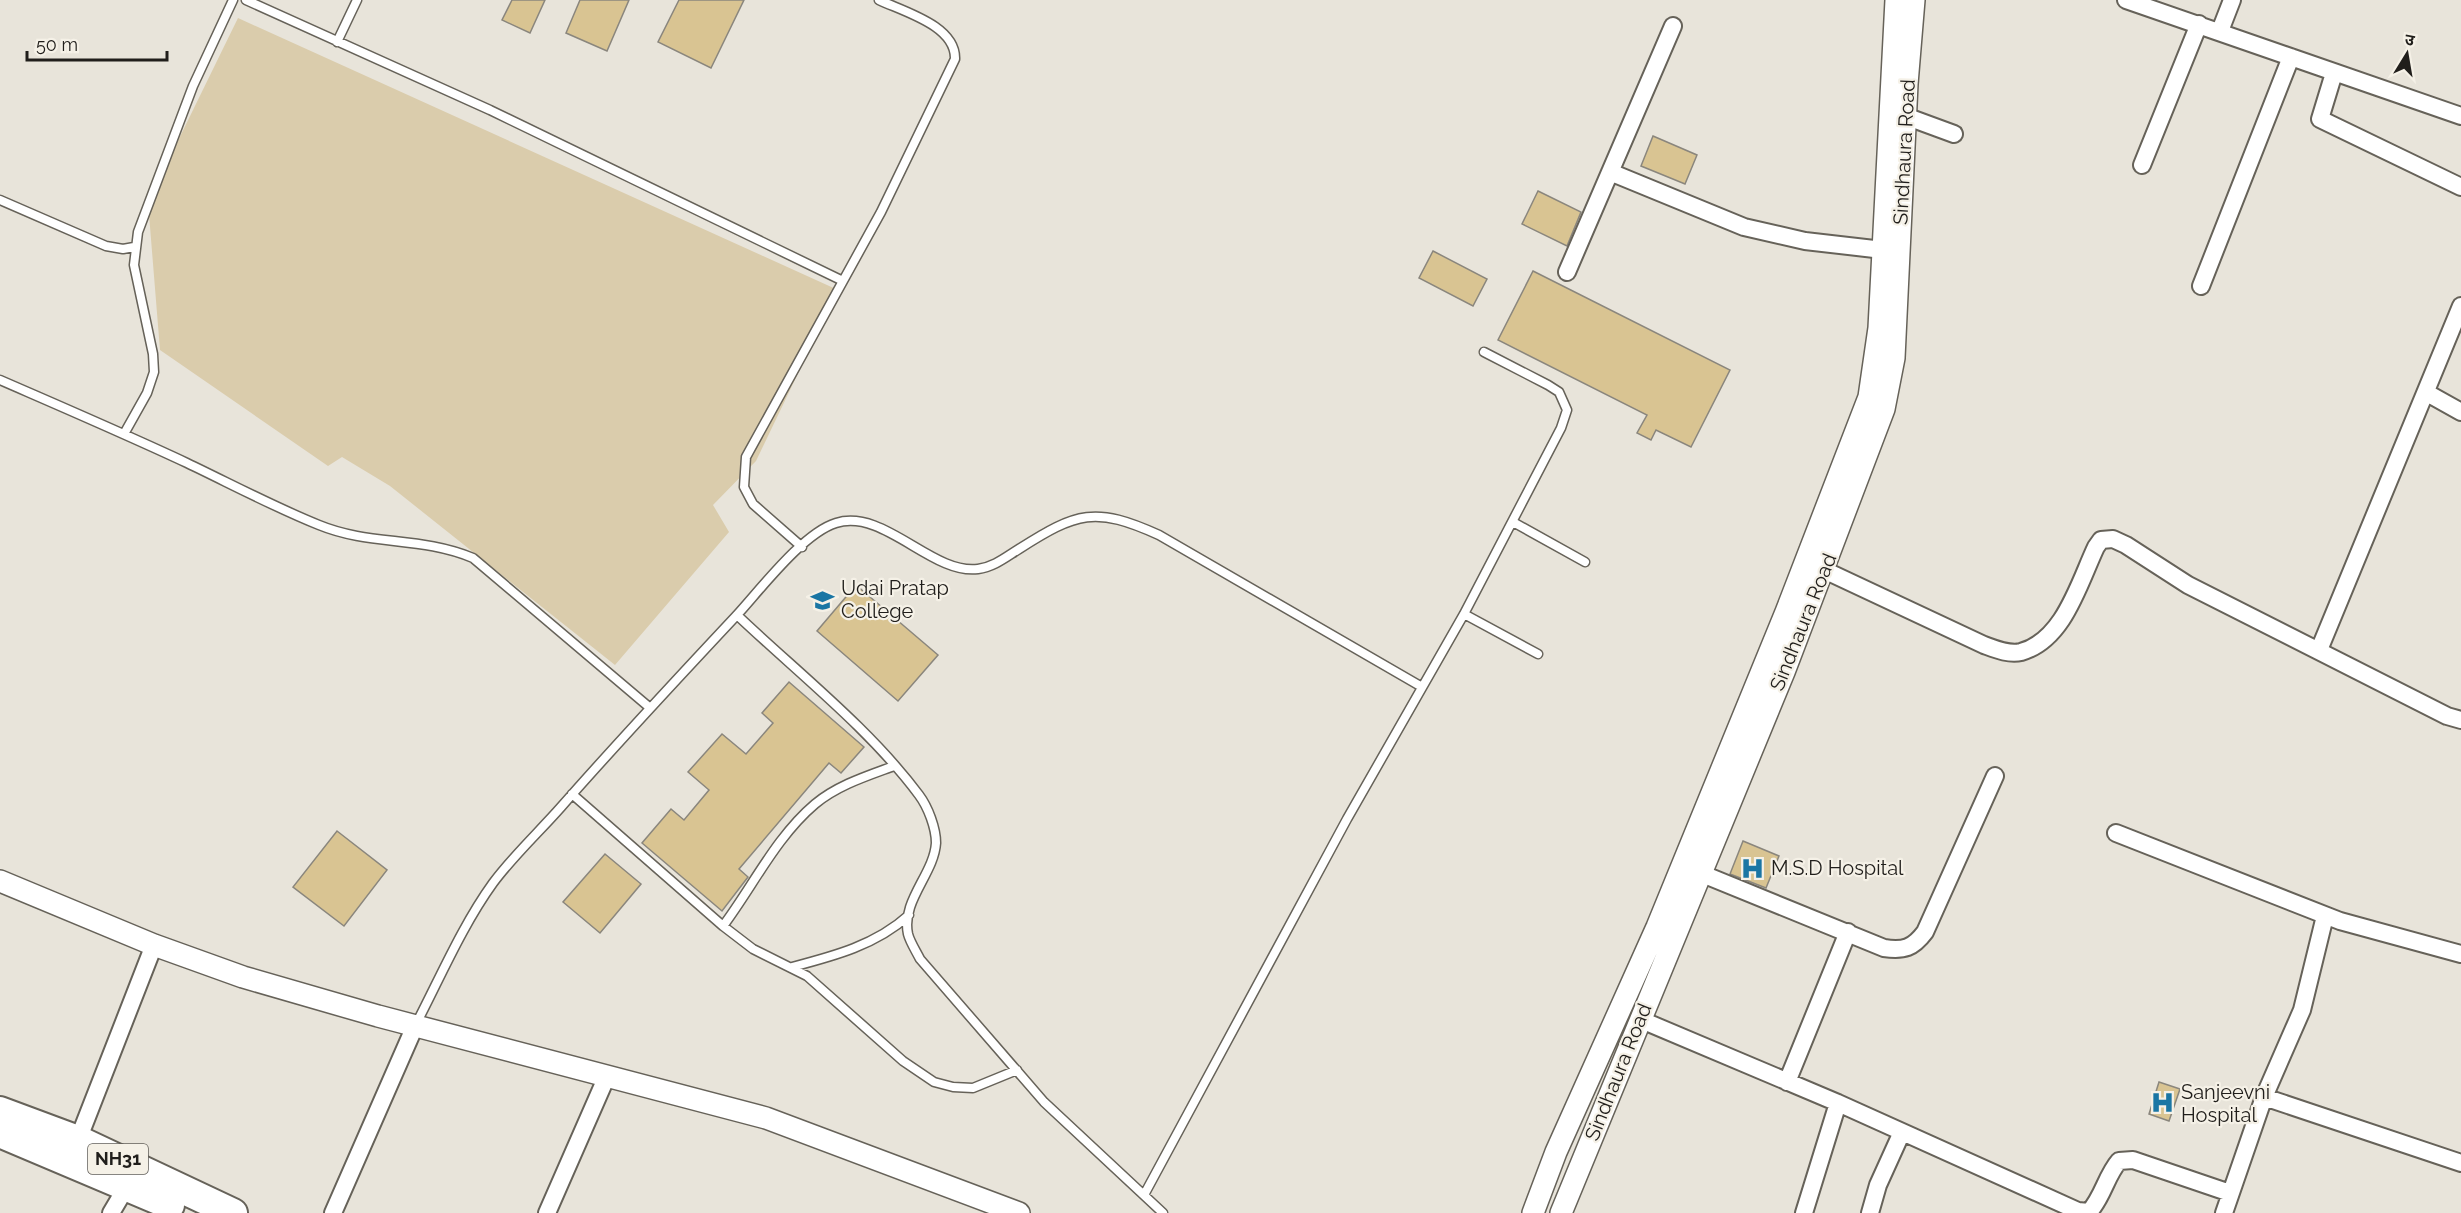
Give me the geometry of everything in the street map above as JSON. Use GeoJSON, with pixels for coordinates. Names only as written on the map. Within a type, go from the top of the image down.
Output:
{"type":"FeatureCollection","features":[{"type":"Feature","properties":{"kind":"highway","name":"NH31"},"geometry":{"type":"LineString","coordinates":[[0,1111],[78,1140],[233,1213]]}},
{"type":"Feature","properties":{"kind":"highway","name":"NH31"},"geometry":{"type":"LineString","coordinates":[[0,1133],[188,1213]]}},
{"type":"Feature","properties":{"kind":"street"},"geometry":{"type":"LineString","coordinates":[[1533,1213],[1556,1152],[1656,927],[1786,612],[1869,397],[1879,328],[1896,0]]}},
{"type":"Feature","properties":{"kind":"street","name":"Sindhaura Road"},"geometry":{"type":"LineString","coordinates":[[1561,1213],[1824,570],[1884,409],[1894,358],[1905,117],[1914,0]]}},
{"type":"Feature","properties":{"kind":"street"},"geometry":{"type":"LineString","coordinates":[[2126,0],[2461,116]]}},
{"type":"Feature","properties":{"kind":"street"},"geometry":{"type":"LineString","coordinates":[[2220,31],[2232,0]]}},
{"type":"Feature","properties":{"kind":"street"},"geometry":{"type":"LineString","coordinates":[[2142,165],[2199,24]]}},
{"type":"Feature","properties":{"kind":"street"},"geometry":{"type":"LineString","coordinates":[[1567,272],[1673,26]]}},
{"type":"Feature","properties":{"kind":"street"},"geometry":{"type":"LineString","coordinates":[[2201,286],[2291,57]]}},
{"type":"Feature","properties":{"kind":"street"},"geometry":{"type":"LineString","coordinates":[[2334,73],[2319,119],[2461,187]]}},
{"type":"Feature","properties":{"kind":"street"},"geometry":{"type":"LineString","coordinates":[[1905,117],[1954,134]]}},
{"type":"Feature","properties":{"kind":"street"},"geometry":{"type":"LineString","coordinates":[[1610,172],[1752,230],[1833,246],[1882,250]]}},
{"type":"Feature","properties":{"kind":"street"},"geometry":{"type":"LineString","coordinates":[[2319,650],[2461,306]]}},
{"type":"Feature","properties":{"kind":"street"},"geometry":{"type":"LineString","coordinates":[[2427,393],[2461,412]]}},
{"type":"Feature","properties":{"kind":"street"},"geometry":{"type":"LineString","coordinates":[[1824,570],[1984,645],[2001,651],[2020,652],[2057,626],[2096,547],[2101,540],[2113,539],[2188,585],[2448,716],[2461,720]]}},
{"type":"Feature","properties":{"kind":"street"},"geometry":{"type":"LineString","coordinates":[[1700,873],[1884,948],[1903,950],[1916,944],[1925,932],[1995,776]]}},
{"type":"Feature","properties":{"kind":"street"},"geometry":{"type":"LineString","coordinates":[[2116,832],[2325,916],[2371,932],[2461,954]]}},
{"type":"Feature","properties":{"kind":"street"},"geometry":{"type":"LineString","coordinates":[[0,880],[154,945],[243,977],[415,1026],[766,1118],[1018,1213]]}},
{"type":"Feature","properties":{"kind":"street"},"geometry":{"type":"LineString","coordinates":[[2224,1213],[2264,1097],[2302,1010],[2325,916]]}},
{"type":"Feature","properties":{"kind":"street"},"geometry":{"type":"LineString","coordinates":[[1787,1082],[1848,932]]}},
{"type":"Feature","properties":{"kind":"street"},"geometry":{"type":"LineString","coordinates":[[78,1140],[154,945]]}},
{"type":"Feature","properties":{"kind":"street"},"geometry":{"type":"LineString","coordinates":[[1639,1019],[1838,1103],[2078,1211],[2089,1212],[2096,1204],[2112,1170],[2119,1161],[2133,1160],[2230,1193]]}},
{"type":"Feature","properties":{"kind":"street"},"geometry":{"type":"LineString","coordinates":[[333,1213],[415,1026]]}},
{"type":"Feature","properties":{"kind":"street"},"geometry":{"type":"LineString","coordinates":[[548,1213],[607,1076]]}},
{"type":"Feature","properties":{"kind":"street"},"geometry":{"type":"LineString","coordinates":[[2264,1097],[2461,1162]]}},
{"type":"Feature","properties":{"kind":"street"},"geometry":{"type":"LineString","coordinates":[[1804,1213],[1838,1103]]}},
{"type":"Feature","properties":{"kind":"street"},"geometry":{"type":"LineString","coordinates":[[1870,1213],[1878,1185],[1902,1132]]}},
{"type":"Feature","properties":{"kind":"street"},"geometry":{"type":"LineString","coordinates":[[111,1213],[127,1186]]}},
{"type":"Feature","properties":{"kind":"lane"},"geometry":{"type":"LineString","coordinates":[[124,434],[147,393],[154,372],[153,354],[134,265],[134,247],[193,86],[233,0]]}},
{"type":"Feature","properties":{"kind":"lane"},"geometry":{"type":"LineString","coordinates":[[246,0],[490,110],[843,280]]}},
{"type":"Feature","properties":{"kind":"lane"},"geometry":{"type":"LineString","coordinates":[[337,42],[357,0]]}},
{"type":"Feature","properties":{"kind":"lane"},"geometry":{"type":"LineString","coordinates":[[802,547],[753,504],[744,487],[746,457],[880,212],[955,59],[956,48],[948,37],[934,27],[879,0]]}},
{"type":"Feature","properties":{"kind":"lane"},"geometry":{"type":"LineString","coordinates":[[0,200],[105,246],[123,249],[134,247]]}},
{"type":"Feature","properties":{"kind":"lane"},"geometry":{"type":"LineString","coordinates":[[1144,1195],[1342,830],[1464,614],[1554,445],[1567,410],[1559,392],[1484,352]]}},
{"type":"Feature","properties":{"kind":"lane"},"geometry":{"type":"LineString","coordinates":[[0,380],[124,434],[318,525],[348,535],[424,543],[451,549],[473,558],[649,707]]}},
{"type":"Feature","properties":{"kind":"lane"},"geometry":{"type":"LineString","coordinates":[[415,1026],[472,915],[494,881],[649,707],[802,547],[819,531],[838,522],[859,522],[877,528],[950,564],[976,570],[990,567],[1047,531],[1073,518],[1100,515],[1126,520],[1159,535],[1422,687]]}},
{"type":"Feature","properties":{"kind":"lane"},"geometry":{"type":"LineString","coordinates":[[1513,522],[1586,562]]}},
{"type":"Feature","properties":{"kind":"lane"},"geometry":{"type":"LineString","coordinates":[[1464,614],[1539,654]]}},
{"type":"Feature","properties":{"kind":"lane"},"geometry":{"type":"LineString","coordinates":[[737,615],[894,766],[921,798],[934,827],[936,843],[931,863],[917,889],[909,915],[908,933],[920,959],[1044,1102],[1164,1213]]}},
{"type":"Feature","properties":{"kind":"lane"},"geometry":{"type":"LineString","coordinates":[[723,926],[749,891],[773,850],[814,804],[850,782],[894,766]]}},
{"type":"Feature","properties":{"kind":"lane"},"geometry":{"type":"LineString","coordinates":[[572,794],[723,926],[753,949],[807,976],[903,1061],[934,1082],[953,1088],[973,1088],[1017,1070]]}},
{"type":"Feature","properties":{"kind":"lane"},"geometry":{"type":"LineString","coordinates":[[792,967],[878,939],[893,930],[909,915]]}},
{"type":"Feature","properties":{"kind":"shaded area"},"geometry":{"type":"Polygon","coordinates":[[[238,18],[838,290],[756,461],[713,505],[729,532],[615,665],[390,486],[342,457],[328,466],[160,350],[148,202],[238,18]]]}},
{"type":"Feature","properties":{"kind":"building"},"geometry":{"type":"Polygon","coordinates":[[[512,0],[545,0],[530,33],[502,20],[512,0]]]}},
{"type":"Feature","properties":{"kind":"building"},"geometry":{"type":"Polygon","coordinates":[[[580,0],[629,0],[607,51],[566,33],[580,0]]]}},
{"type":"Feature","properties":{"kind":"building"},"geometry":{"type":"Polygon","coordinates":[[[679,0],[744,0],[711,68],[658,42],[679,0]]]}},
{"type":"Feature","properties":{"kind":"building"},"geometry":{"type":"Polygon","coordinates":[[[1653,136],[1697,155],[1685,184],[1641,166],[1653,136]]]}},
{"type":"Feature","properties":{"kind":"building"},"geometry":{"type":"Polygon","coordinates":[[[1538,191],[1581,212],[1567,246],[1522,224],[1538,191]]]}},
{"type":"Feature","properties":{"kind":"building"},"geometry":{"type":"Polygon","coordinates":[[[1433,251],[1487,279],[1473,306],[1419,278],[1433,251]]]}},
{"type":"Feature","properties":{"kind":"building"},"geometry":{"type":"Polygon","coordinates":[[[1533,271],[1730,370],[1691,447],[1656,430],[1651,440],[1637,433],[1647,415],[1498,340],[1533,271]]]}},
{"type":"Feature","properties":{"kind":"building"},"geometry":{"type":"Polygon","coordinates":[[[856,585],[938,655],[898,701],[817,631],[856,585]]]}},
{"type":"Feature","properties":{"kind":"building"},"geometry":{"type":"Polygon","coordinates":[[[789,682],[864,747],[841,773],[829,763],[739,869],[748,877],[722,911],[642,843],[671,809],[684,820],[709,790],[688,772],[722,734],[746,754],[773,723],[762,713],[789,682]]]}},
{"type":"Feature","properties":{"kind":"building"},"geometry":{"type":"Polygon","coordinates":[[[337,831],[387,870],[344,926],[293,887],[337,831]]]}},
{"type":"Feature","properties":{"kind":"building"},"geometry":{"type":"Polygon","coordinates":[[[1743,841],[1779,856],[1766,888],[1730,874],[1743,841]]]}},
{"type":"Feature","properties":{"kind":"building"},"geometry":{"type":"Polygon","coordinates":[[[605,854],[641,884],[600,933],[563,902],[605,854]]]}},
{"type":"Feature","properties":{"kind":"building"},"geometry":{"type":"Polygon","coordinates":[[[2159,1082],[2180,1089],[2169,1121],[2149,1114],[2159,1082]]]}},
{"type":"Feature","properties":{"kind":"place","name":"Udai Pratap College"},"geometry":{"type":"Point","coordinates":[823,600]}},
{"type":"Feature","properties":{"kind":"place","name":"M.S.D Hospital"},"geometry":{"type":"Point","coordinates":[1753,868]}},
{"type":"Feature","properties":{"kind":"place","name":"Sanjeevni Hospital"},"geometry":{"type":"Point","coordinates":[2163,1103]}}]}
